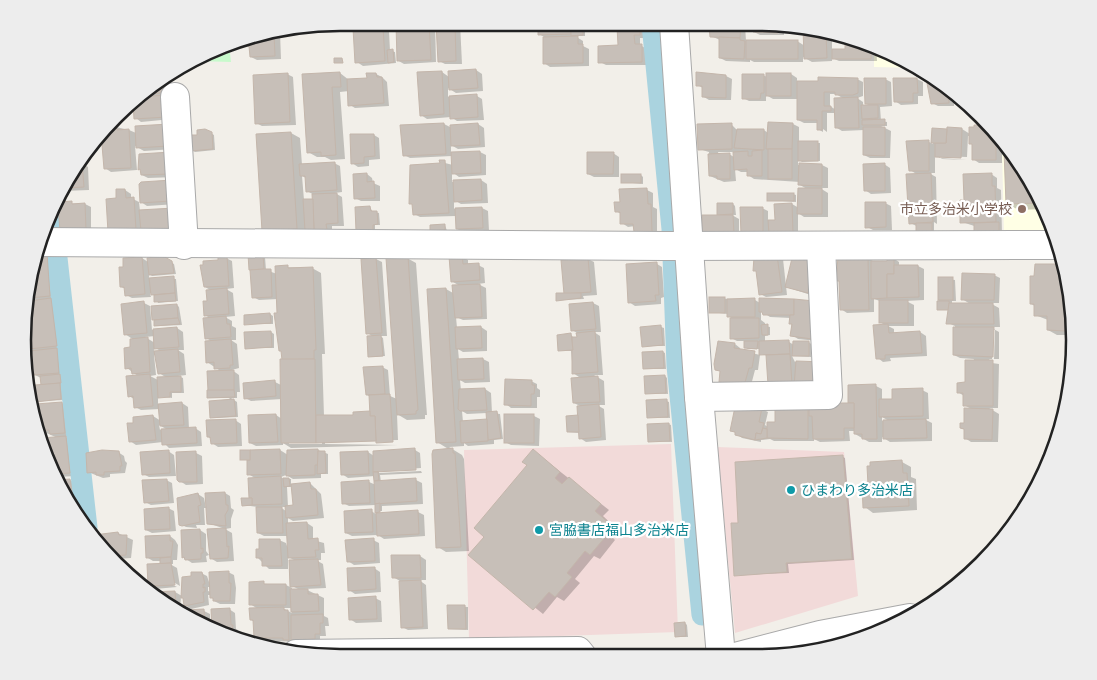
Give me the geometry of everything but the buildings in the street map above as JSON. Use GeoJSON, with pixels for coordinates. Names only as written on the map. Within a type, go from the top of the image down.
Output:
{"type":"FeatureCollection","features":[{"type":"Feature","properties":{"kind":"street"},"geometry":{"type":"LineString","coordinates":[[674,31],[679,246],[699,397],[720,649]]}},
{"type":"Feature","properties":{"kind":"street"},"geometry":{"type":"LineString","coordinates":[[175,97],[184,245]]}},
{"type":"Feature","properties":{"kind":"street"},"geometry":{"type":"LineString","coordinates":[[48,242],[184,245],[821,247],[1050,245]]}},
{"type":"Feature","properties":{"kind":"street"},"geometry":{"type":"LineString","coordinates":[[699,397],[828,395],[821,247]]}},
{"type":"Feature","properties":{"kind":"street"},"geometry":{"type":"LineString","coordinates":[[769,648],[820,635],[877,624]]}},
{"type":"Feature","properties":{"kind":"shaded area"},"geometry":{"type":"Polygon","coordinates":[[[874,55],[902,68],[874,67],[874,55]]]}},
{"type":"Feature","properties":{"kind":"shaded area","name":"市立多治米小学校"},"geometry":{"type":"Polygon","coordinates":[[[1002,152],[1014,168],[1034,203],[1048,238],[1004,237],[1002,152]]]}},
{"type":"Feature","properties":{"kind":"shaded area"},"geometry":{"type":"Polygon","coordinates":[[[671,444],[678,632],[469,639],[464,450],[671,444]]]}},
{"type":"Feature","properties":{"kind":"shaded area"},"geometry":{"type":"Polygon","coordinates":[[[717,447],[844,452],[858,596],[735,633],[717,447]]]}},
{"type":"Feature","properties":{"kind":"green space"},"geometry":{"type":"Polygon","coordinates":[[[230,52],[231,62],[207,61],[230,52]]]}},
{"type":"Feature","properties":{"kind":"waterway"},"geometry":{"type":"LineString","coordinates":[[653,31],[672,229],[677,366],[702,615]]}},
{"type":"Feature","properties":{"kind":"waterway"},"geometry":{"type":"LineString","coordinates":[[53,226],[86,515]]}},
{"type":"Feature","properties":{"kind":"place","name":"市立多治米小学校"},"geometry":{"type":"Point","coordinates":[1022,209]}},
{"type":"Feature","properties":{"kind":"place","name":"ひまわり多治米店"},"geometry":{"type":"Point","coordinates":[791,490]}},
{"type":"Feature","properties":{"kind":"place","name":"宮脇書店福山多治米店"},"geometry":{"type":"Point","coordinates":[539,530]}}]}
